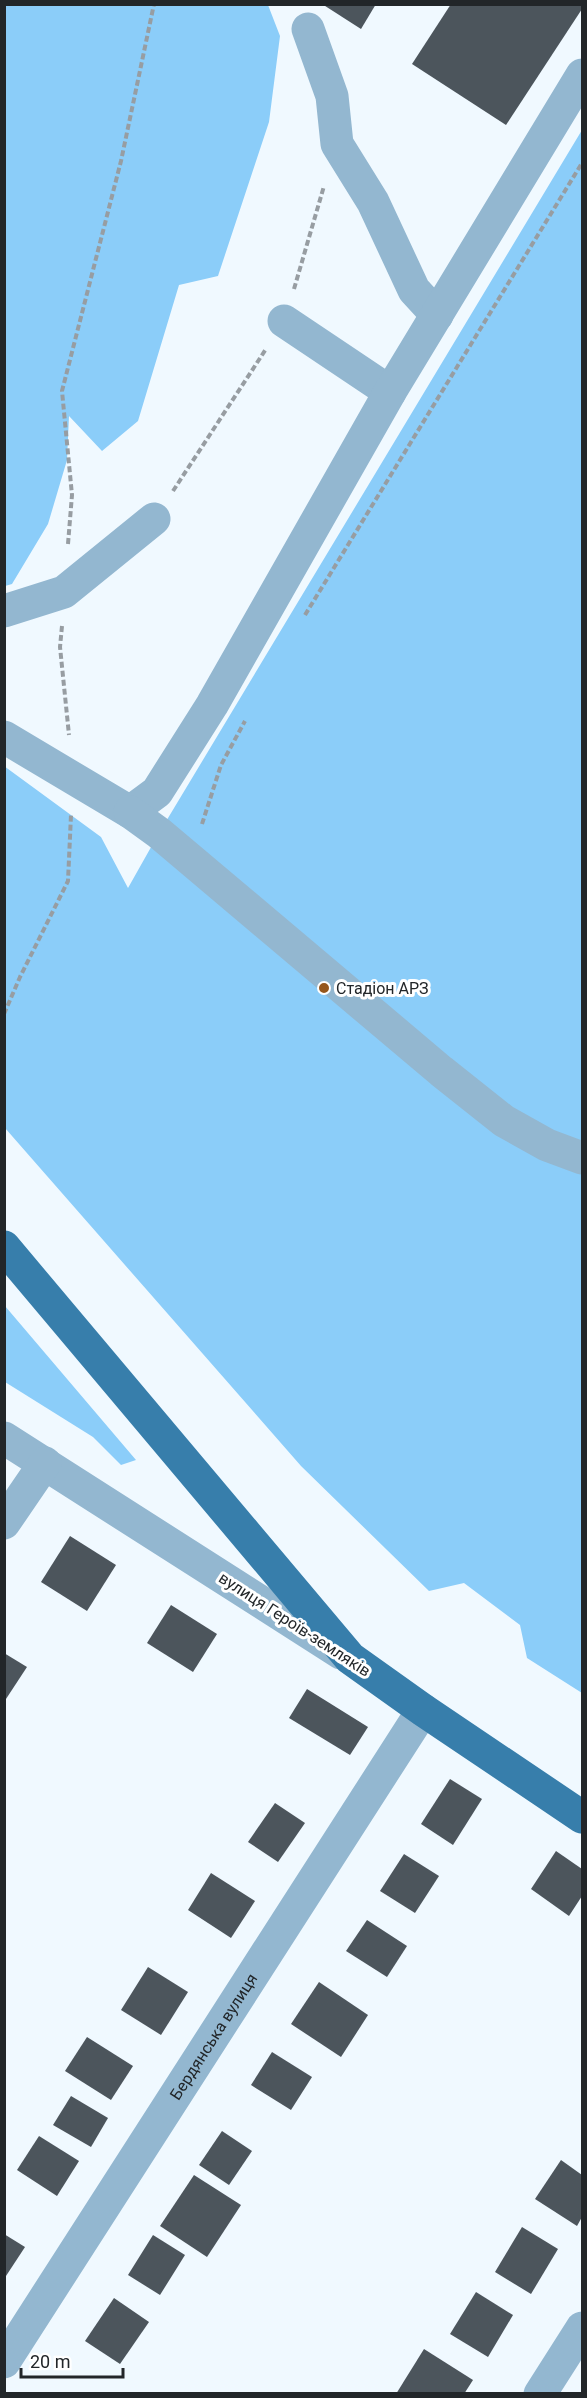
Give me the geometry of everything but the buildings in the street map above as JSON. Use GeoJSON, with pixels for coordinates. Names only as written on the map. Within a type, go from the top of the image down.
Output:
{"type":"FeatureCollection","features":[{"type":"Feature","properties":{"kind":"main road"},"geometry":{"type":"LineString","coordinates":[[4,1247],[350,1658]]}},
{"type":"Feature","properties":{"kind":"main road","name":"вулиця Героїв-земляків"},"geometry":{"type":"LineString","coordinates":[[350,1658],[582,1817]]}},
{"type":"Feature","properties":{"kind":"street"},"geometry":{"type":"LineString","coordinates":[[308,29],[332,96],[337,144],[373,202],[414,290],[437,315]]}},
{"type":"Feature","properties":{"kind":"street"},"geometry":{"type":"LineString","coordinates":[[130,812],[157,792],[212,705],[390,392],[582,75]]}},
{"type":"Feature","properties":{"kind":"street"},"geometry":{"type":"LineString","coordinates":[[284,321],[390,392]]}},
{"type":"Feature","properties":{"kind":"street"},"geometry":{"type":"LineString","coordinates":[[4,611],[64,592],[154,519]]}},
{"type":"Feature","properties":{"kind":"street"},"geometry":{"type":"LineString","coordinates":[[4,737],[130,812],[159,833],[441,1071],[504,1121],[547,1145],[582,1158]]}},
{"type":"Feature","properties":{"kind":"street","name":"вулиця Героїв-земляків"},"geometry":{"type":"LineString","coordinates":[[4,1437],[350,1658]]}},
{"type":"Feature","properties":{"kind":"street"},"geometry":{"type":"LineString","coordinates":[[4,1523],[45,1463]]}},
{"type":"Feature","properties":{"kind":"street","name":"Бердянська вулиця"},"geometry":{"type":"LineString","coordinates":[[4,2362],[423,1710]]}},
{"type":"Feature","properties":{"kind":"street"},"geometry":{"type":"LineString","coordinates":[[540,2394],[582,2328]]}},
{"type":"Feature","properties":{"kind":"path"},"geometry":{"type":"LineString","coordinates":[[4,1014],[68,881],[73,778],[60,647],[72,495],[62,391],[121,161],[154,4]]}},
{"type":"Feature","properties":{"kind":"path"},"geometry":{"type":"LineString","coordinates":[[302,620],[582,164]]}},
{"type":"Feature","properties":{"kind":"path"},"geometry":{"type":"LineString","coordinates":[[192,861],[221,765],[250,713]]}},
{"type":"Feature","properties":{"kind":"shaded area"},"geometry":{"type":"Polygon","coordinates":[[[5,4],[268,5],[280,36],[269,122],[218,276],[179,285],[138,421],[102,451],[69,416],[67,460],[48,524],[12,584],[5,586],[5,4]]]}},
{"type":"Feature","properties":{"kind":"shaded area","name":"Стадіон АРЗ"},"geometry":{"type":"Polygon","coordinates":[[[582,130],[582,1693],[527,1658],[520,1625],[464,1583],[429,1591],[301,1466],[5,1128],[4,766],[101,837],[128,888],[582,130]]]}},
{"type":"Feature","properties":{"kind":"shaded area"},"geometry":{"type":"Polygon","coordinates":[[[5,1306],[136,1460],[121,1465],[93,1437],[5,1382],[5,1306]]]}},
{"type":"Feature","properties":{"kind":"place","name":"Стадіон АРЗ"},"geometry":{"type":"Point","coordinates":[324,988]}}]}
